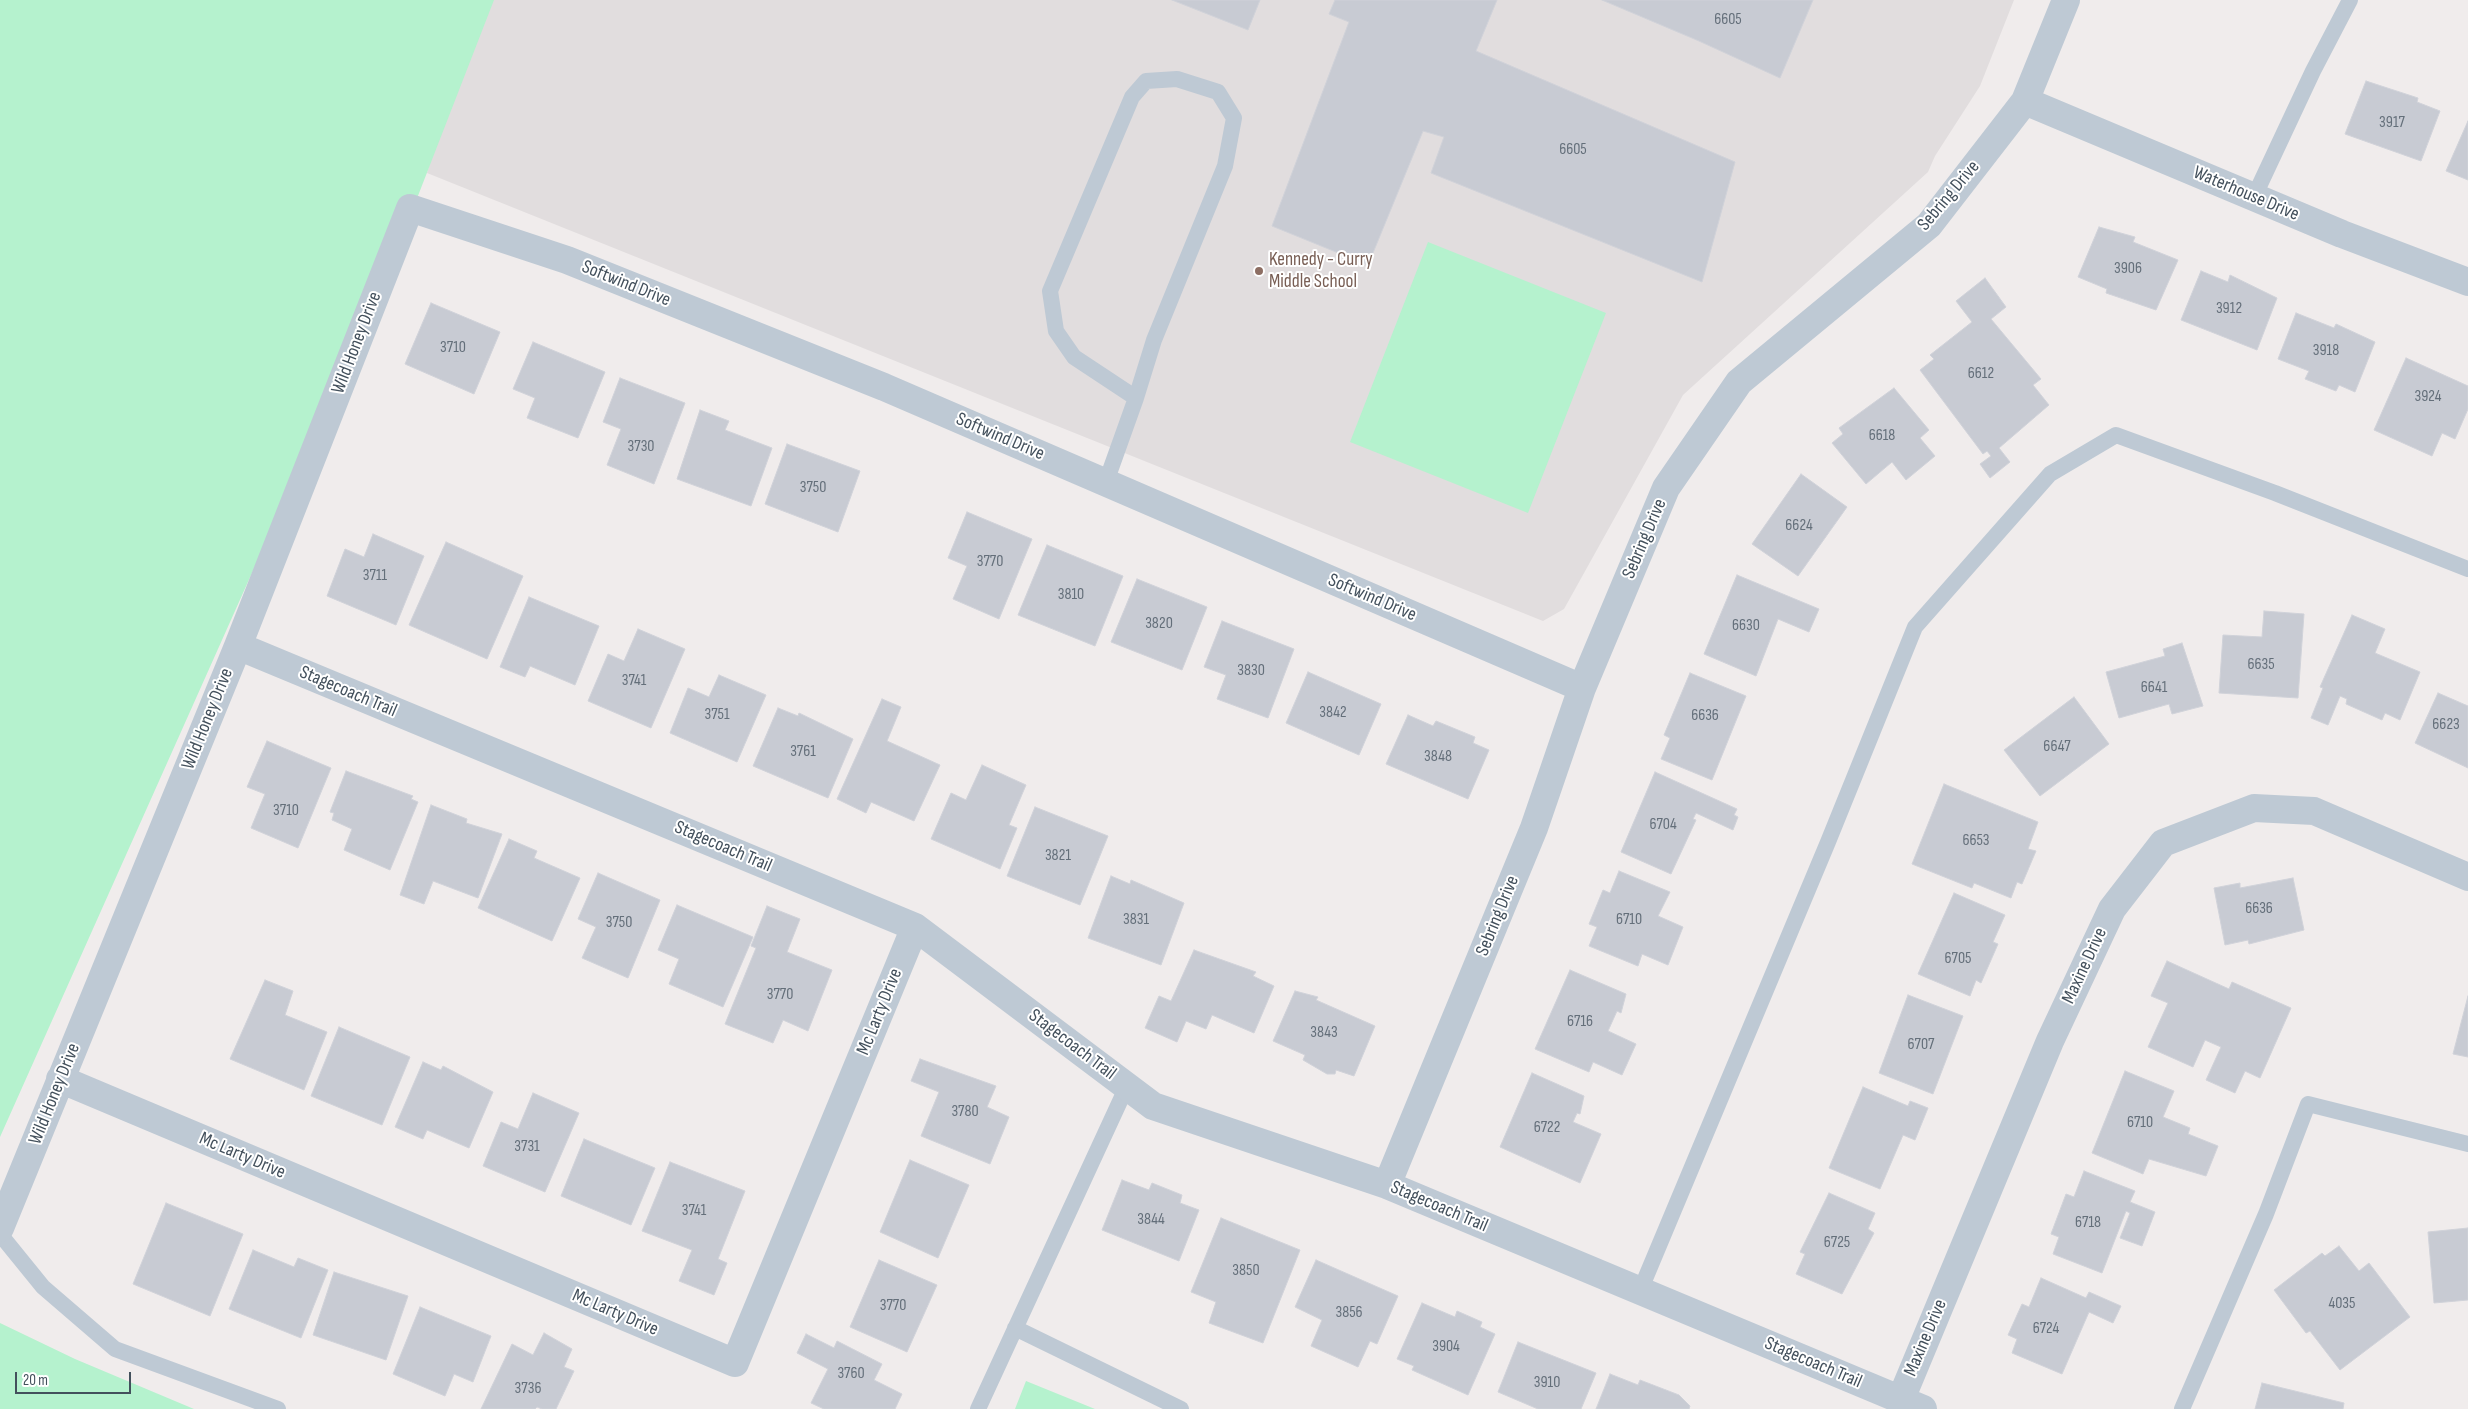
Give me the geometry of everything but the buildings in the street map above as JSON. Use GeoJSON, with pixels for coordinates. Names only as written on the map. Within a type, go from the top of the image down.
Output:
{"type":"FeatureCollection","features":[{"type":"Feature","properties":{"kind":"street","name":"Sebring Drive"},"geometry":{"type":"LineString","coordinates":[[1387,1185],[1534,828],[1582,688],[1666,488],[1739,382],[1929,225],[2025,102],[2066,0]]}},
{"type":"Feature","properties":{"kind":"street","name":"Waterhouse Drive"},"geometry":{"type":"LineString","coordinates":[[2025,102],[2342,234],[2468,282]]}},
{"type":"Feature","properties":{"kind":"street","name":"Softwind Drive"},"geometry":{"type":"LineString","coordinates":[[410,208],[585,268],[884,387],[1582,688]]}},
{"type":"Feature","properties":{"kind":"street","name":"Wild Honey Drive"},"geometry":{"type":"LineString","coordinates":[[0,1228],[238,646],[410,208]]}},
{"type":"Feature","properties":{"kind":"street","name":"Stagecoach Trail"},"geometry":{"type":"LineString","coordinates":[[238,646],[915,927],[1153,1106],[1387,1185],[1912,1404]]}},
{"type":"Feature","properties":{"kind":"street","name":"Maxine Drive"},"geometry":{"type":"LineString","coordinates":[[1912,1404],[2058,1023],[2112,909],[2163,843],[2254,808],[2314,812],[2468,877]]}},
{"type":"Feature","properties":{"kind":"street","name":"Mc Larty Drive"},"geometry":{"type":"LineString","coordinates":[[60,1079],[735,1363],[915,927]]}},
{"type":"Feature","properties":{"kind":"lane"},"geometry":{"type":"LineString","coordinates":[[2254,197],[2313,71],[2350,0]]}},
{"type":"Feature","properties":{"kind":"lane"},"geometry":{"type":"LineString","coordinates":[[1106,482],[1136,398],[1154,340],[1225,166],[1234,118],[1218,92],[1176,79],[1146,81],[1132,98],[1050,291],[1056,331],[1074,357],[1136,398]]}},
{"type":"Feature","properties":{"kind":"lane"},"geometry":{"type":"LineString","coordinates":[[1640,1291],[1915,627],[2050,474],[2116,435],[2275,493],[2468,569]]}},
{"type":"Feature","properties":{"kind":"lane"},"geometry":{"type":"LineString","coordinates":[[978,1409],[1127,1086]]}},
{"type":"Feature","properties":{"kind":"lane"},"geometry":{"type":"LineString","coordinates":[[2182,1409],[2266,1214],[2308,1104],[2468,1144]]}},
{"type":"Feature","properties":{"kind":"lane"},"geometry":{"type":"LineString","coordinates":[[0,1234],[43,1287],[115,1349],[278,1409]]}},
{"type":"Feature","properties":{"kind":"lane"},"geometry":{"type":"LineString","coordinates":[[1015,1328],[1181,1409]]}},
{"type":"Feature","properties":{"kind":"shaded area","name":"Kennedy - Curry Middle School"},"geometry":{"type":"Polygon","coordinates":[[[475,0],[2014,0],[1980,86],[1935,156],[1928,172],[1683,395],[1564,609],[1543,621],[427,173],[475,0]]]}},
{"type":"Feature","properties":{"kind":"green space"},"geometry":{"type":"Polygon","coordinates":[[[0,0],[494,0],[402,237],[0,1137],[0,0]]]}},
{"type":"Feature","properties":{"kind":"green space"},"geometry":{"type":"Polygon","coordinates":[[[1428,242],[1606,313],[1528,513],[1350,442],[1428,242]]]}},
{"type":"Feature","properties":{"kind":"green space"},"geometry":{"type":"Polygon","coordinates":[[[0,1323],[75,1359],[194,1409],[0,1409],[0,1323]]]}},
{"type":"Feature","properties":{"kind":"green space"},"geometry":{"type":"Polygon","coordinates":[[[1026,1381],[1095,1409],[1015,1409],[1026,1381]]]}},
{"type":"Feature","properties":{"kind":"place","name":"Kennedy - Curry Middle School"},"geometry":{"type":"Point","coordinates":[1259,271]}}]}
